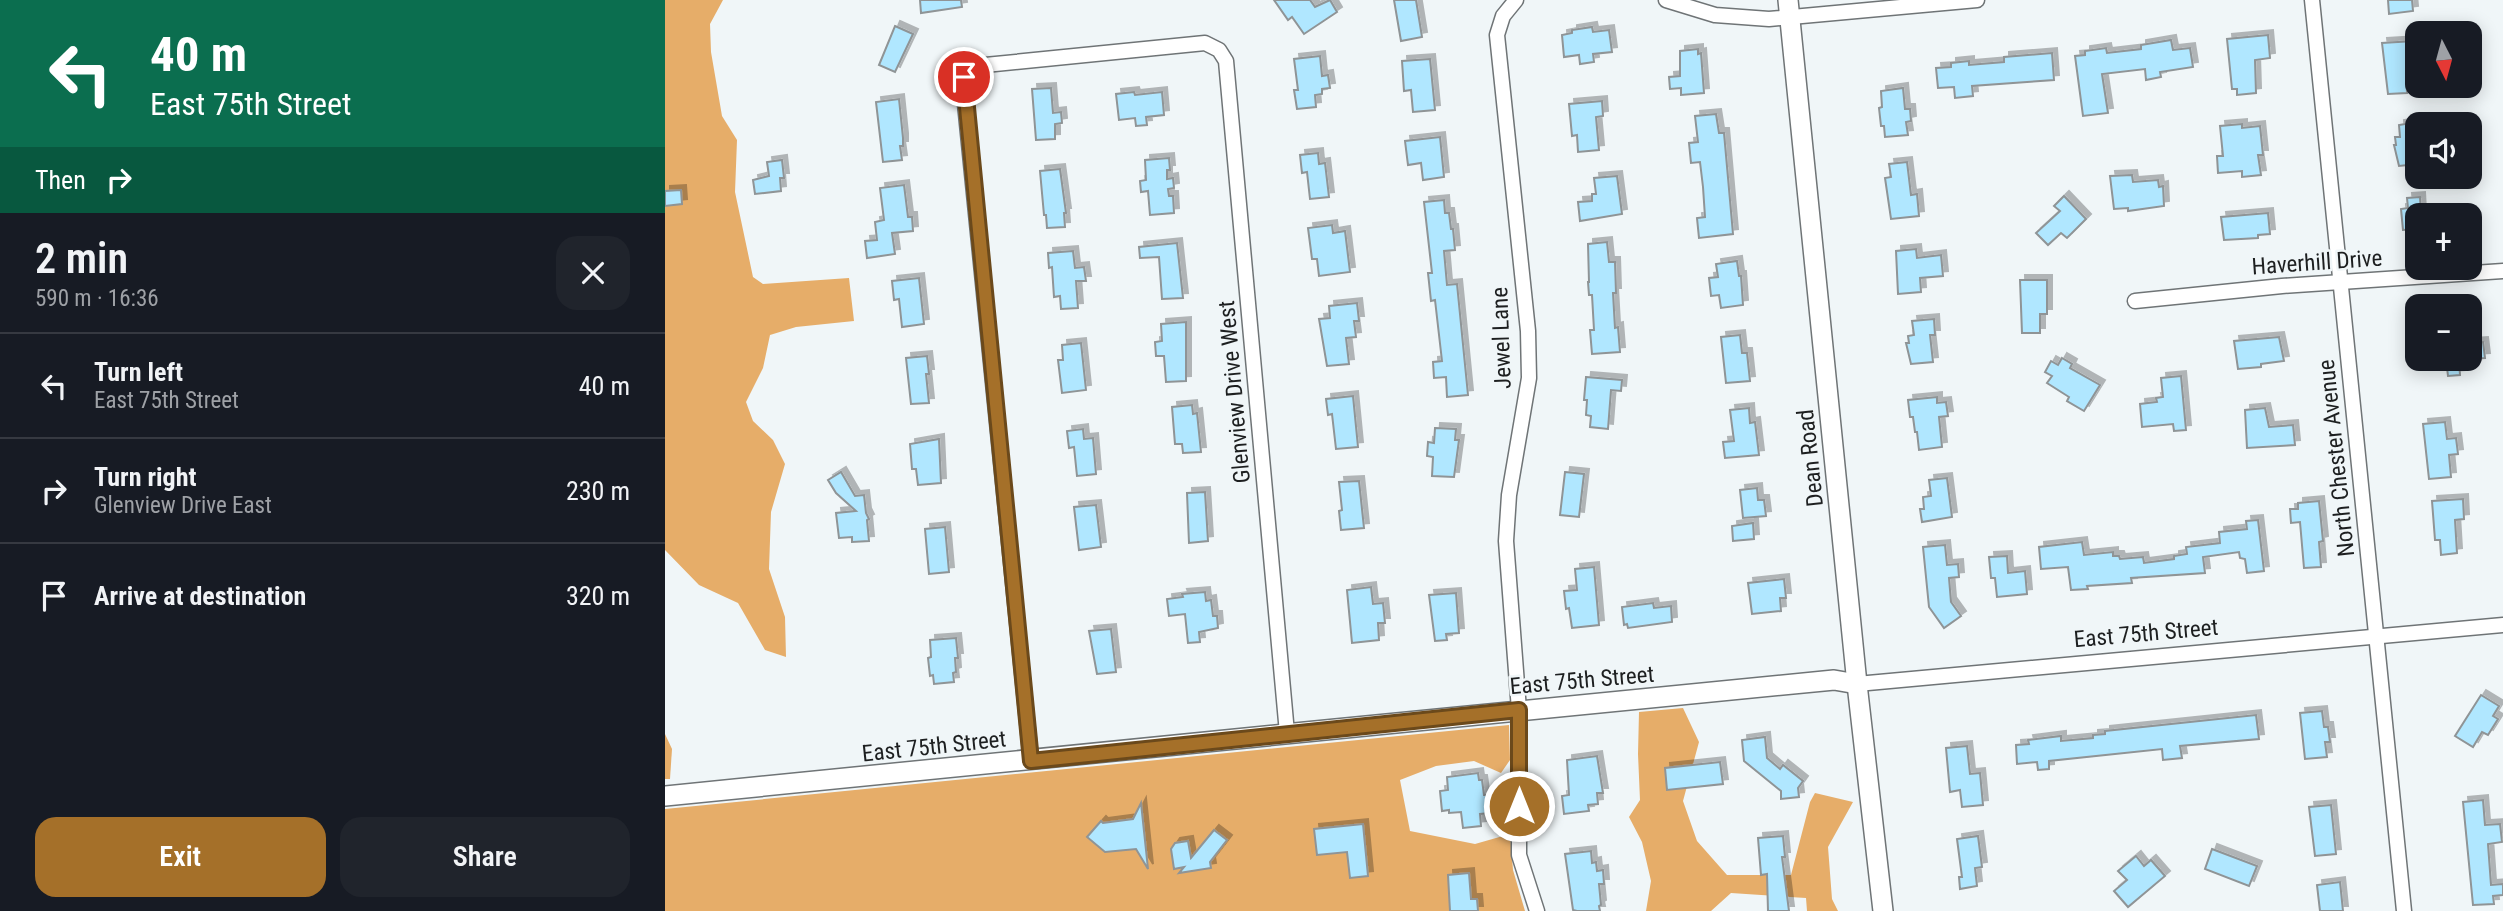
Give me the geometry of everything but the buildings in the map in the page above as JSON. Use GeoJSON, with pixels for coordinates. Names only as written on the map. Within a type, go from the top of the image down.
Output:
{"type":"FeatureCollection","features":[{"type":"Feature","properties":{"kind":"street"},"geometry":{"type":"LineString","coordinates":[[1666,0],[1729,17],[1769,19],[1789,9],[1977,0]]}},
{"type":"Feature","properties":{"kind":"street","name":"North Chester Avenue"},"geometry":{"type":"LineString","coordinates":[[2312,0],[2404,911]]}},
{"type":"Feature","properties":{"kind":"street","name":"Jewel Lane"},"geometry":{"type":"LineString","coordinates":[[1512,4],[1499,25],[1498,48],[1529,358],[1525,406],[1511,481],[1506,528],[1519,710],[1519,855],[1537,911]]}},
{"type":"Feature","properties":{"kind":"street","name":"Dean Road"},"geometry":{"type":"LineString","coordinates":[[1789,9],[1857,684],[1884,911]]}},
{"type":"Feature","properties":{"kind":"street","name":"Glenview Drive West"},"geometry":{"type":"LineString","coordinates":[[1031,761],[963,84],[965,74],[975,66],[1207,43],[1219,50],[1228,67],[1287,733]]}},
{"type":"Feature","properties":{"kind":"street","name":"Haverhill Drive"},"geometry":{"type":"LineString","coordinates":[[2135,301],[2282,286],[2503,271]]}},
{"type":"Feature","properties":{"kind":"street","name":"East 75th Street"},"geometry":{"type":"LineString","coordinates":[[665,796],[1834,680],[1857,684],[2503,625]]}},
{"type":"Feature","properties":{"kind":"shaded area"},"geometry":{"type":"Polygon","coordinates":[[[665,0],[723,0],[710,24],[711,52],[722,116],[737,140],[735,192],[753,277],[763,284],[849,278],[854,321],[796,327],[770,335],[763,368],[746,402],[753,421],[773,440],[785,464],[771,512],[769,569],[785,617],[786,657],[765,650],[738,603],[699,585],[665,550],[665,0]]]}},
{"type":"Feature","properties":{"kind":"shaded area"},"geometry":{"type":"Polygon","coordinates":[[[1683,708],[1699,742],[1683,801],[1697,841],[1727,875],[1791,875],[1810,802],[1815,793],[1853,802],[1828,847],[1832,899],[1838,911],[1807,911],[1806,898],[1731,893],[1711,911],[1646,911],[1651,881],[1642,842],[1629,817],[1640,800],[1639,712],[1683,708]]]}},
{"type":"Feature","properties":{"kind":"shaded area"},"geometry":{"type":"Polygon","coordinates":[[[1509,725],[1510,760],[1501,773],[1474,761],[1436,766],[1400,780],[1410,831],[1475,844],[1510,834],[1513,870],[1525,911],[665,911],[665,809],[1509,725]]]}},
{"type":"Feature","properties":{"kind":"shaded area"},"geometry":{"type":"Polygon","coordinates":[[[665,734],[672,749],[670,779],[665,779],[665,734]]]}},
{"type":"Feature","properties":{"kind":"route"},"geometry":{"type":"LineString","coordinates":[[964,77],[1031,761],[1519,710],[1519,806]]}}]}
